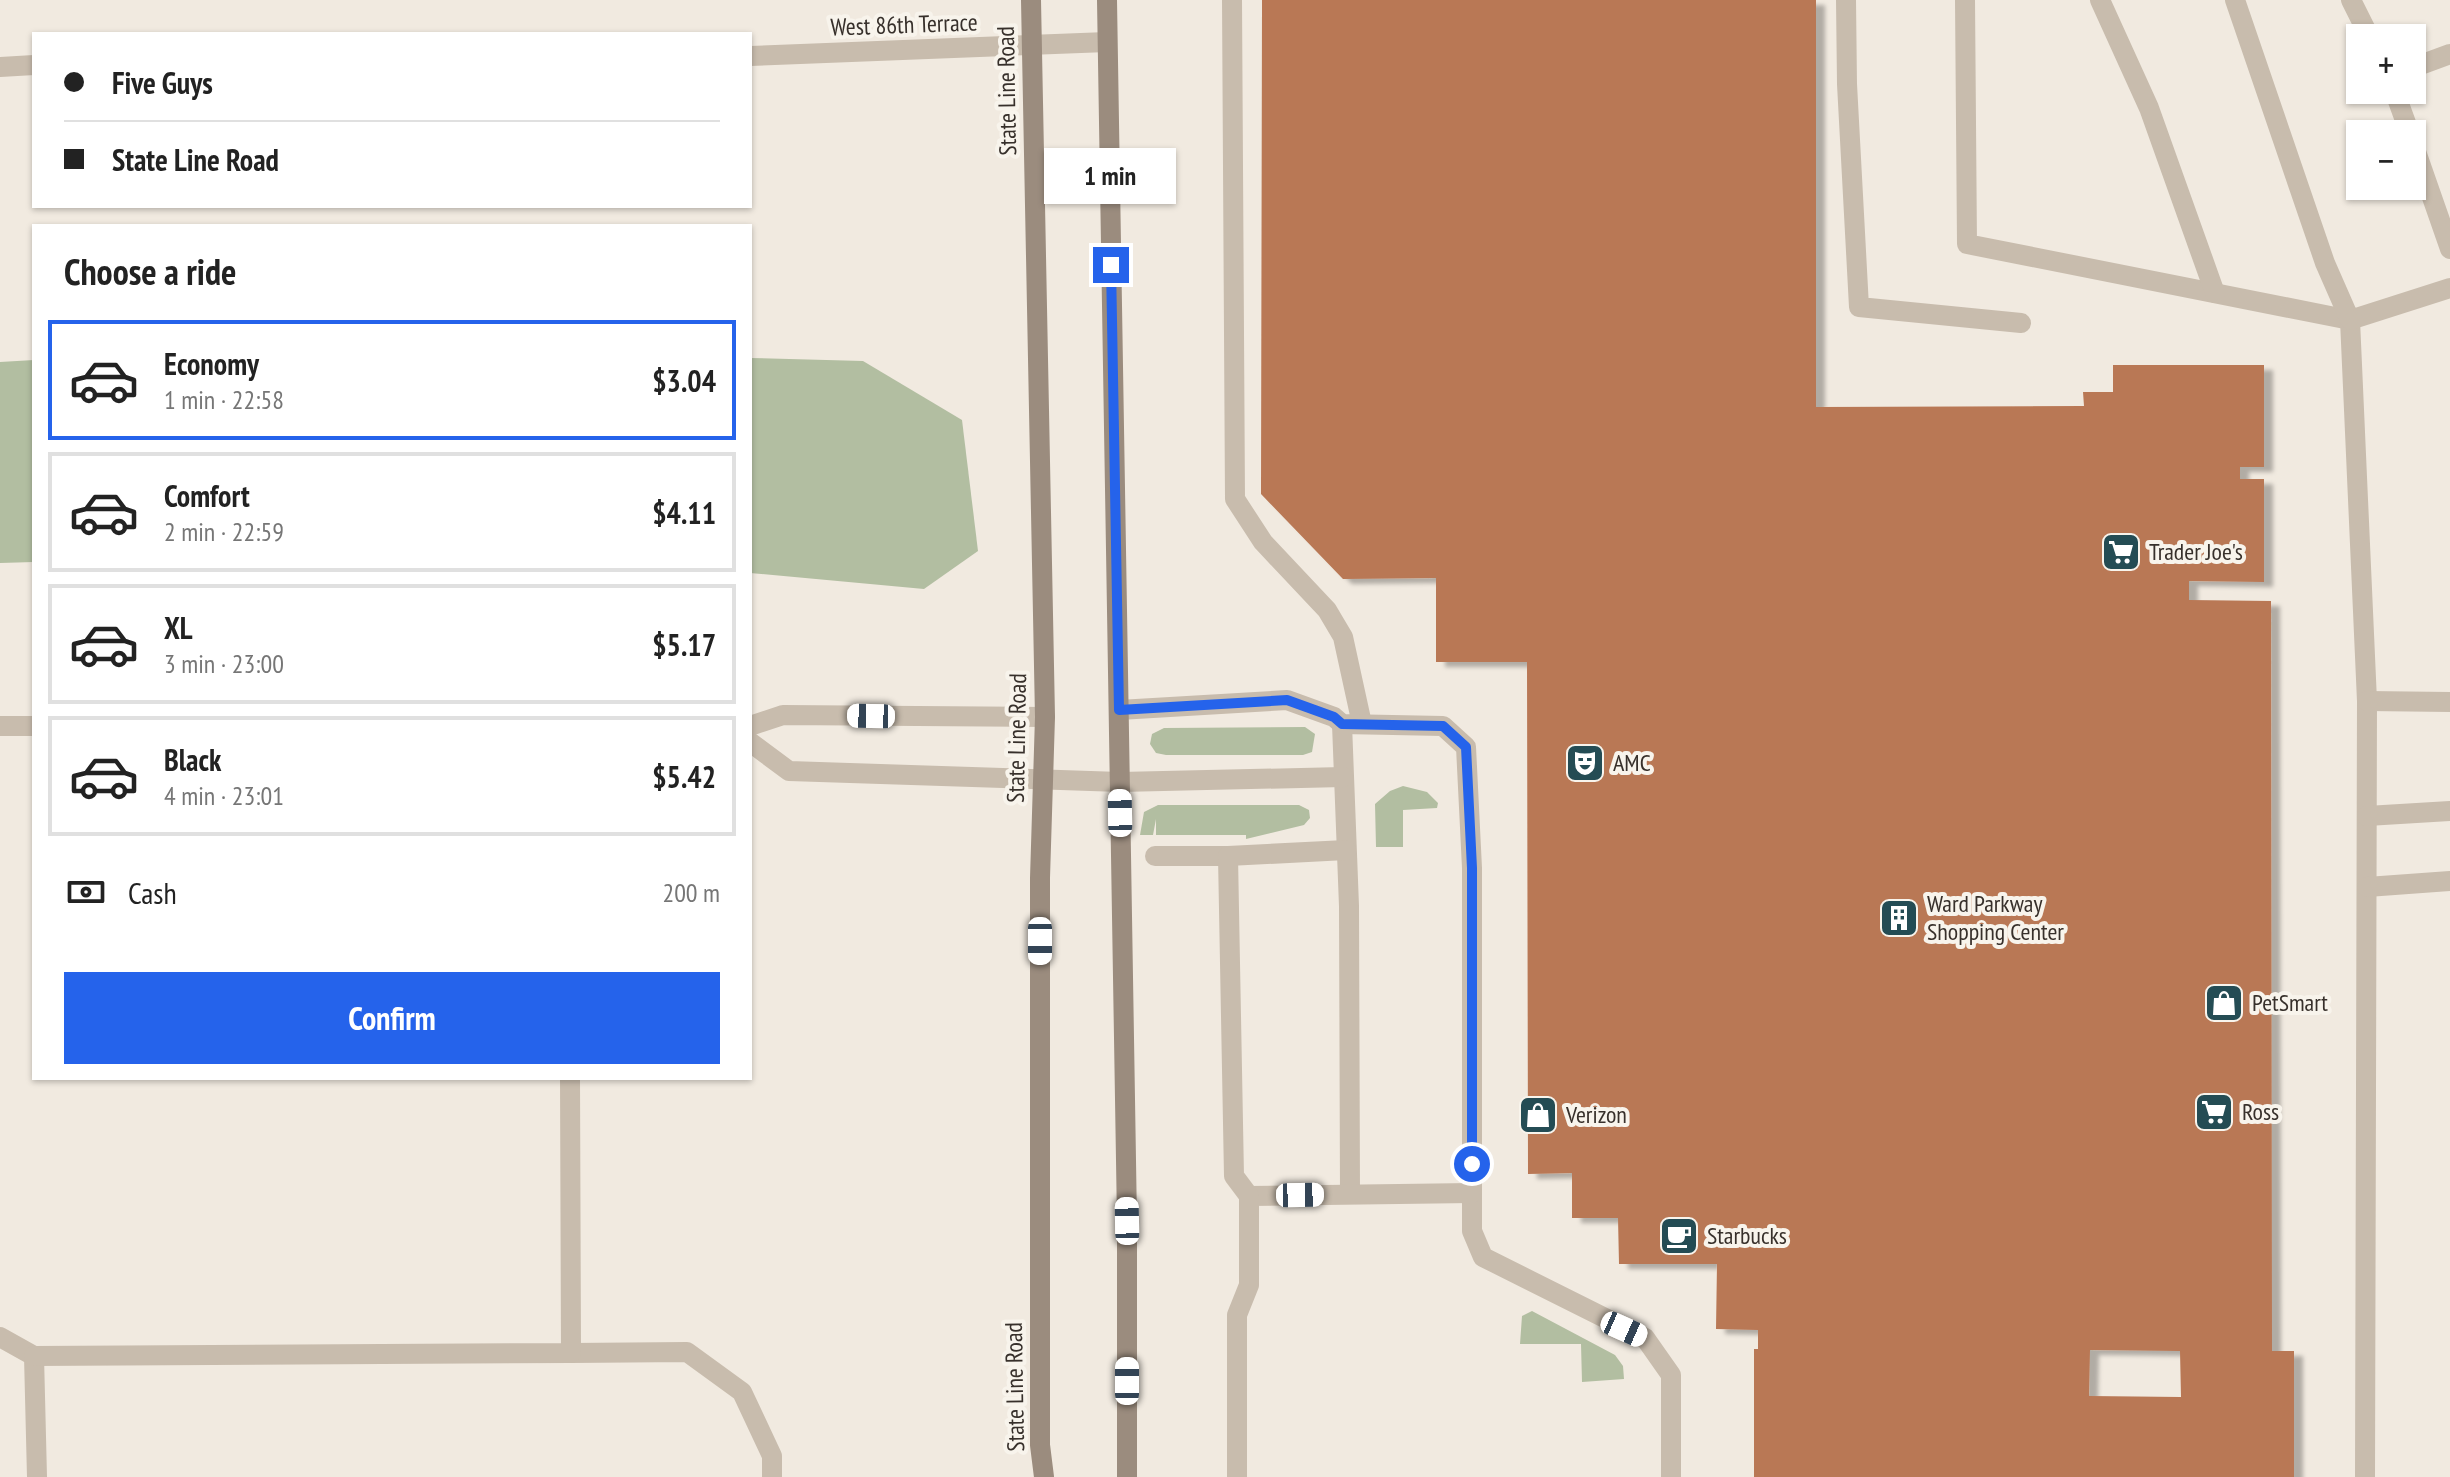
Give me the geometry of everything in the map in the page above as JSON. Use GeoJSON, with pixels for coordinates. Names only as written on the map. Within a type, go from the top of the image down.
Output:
{"type":"FeatureCollection","features":[{"type":"Feature","properties":{"kind":"main road","name":"State Line Road"},"geometry":{"type":"LineString","coordinates":[[1031,0],[1045,717],[1042,780],[1040,1445],[1044,1477]]}},
{"type":"Feature","properties":{"kind":"main road"},"geometry":{"type":"LineString","coordinates":[[1107,0],[1120,782],[1127,1477]]}},
{"type":"Feature","properties":{"kind":"street"},"geometry":{"type":"LineString","coordinates":[[1232,0],[1235,499],[1263,542],[1327,610],[1343,637],[1352,724],[1343,777],[1350,1193]]}},
{"type":"Feature","properties":{"kind":"street"},"geometry":{"type":"LineString","coordinates":[[1846,0],[1859,307],[2021,323]]}},
{"type":"Feature","properties":{"kind":"street"},"geometry":{"type":"LineString","coordinates":[[1965,0],[1967,244],[2350,320],[2450,288]]}},
{"type":"Feature","properties":{"kind":"street"},"geometry":{"type":"LineString","coordinates":[[2100,0],[2149,108],[2215,293]]}},
{"type":"Feature","properties":{"kind":"street"},"geometry":{"type":"LineString","coordinates":[[2235,0],[2325,263],[2350,320],[2367,701],[2365,1477]]}},
{"type":"Feature","properties":{"kind":"street"},"geometry":{"type":"LineString","coordinates":[[2351,0],[2363,24]]}},
{"type":"Feature","properties":{"kind":"street","name":"West 86th Terrace"},"geometry":{"type":"LineString","coordinates":[[752,56],[1107,42]]}},
{"type":"Feature","properties":{"kind":"street"},"geometry":{"type":"LineString","coordinates":[[2426,63],[2450,54]]}},
{"type":"Feature","properties":{"kind":"street"},"geometry":{"type":"LineString","coordinates":[[0,67],[32,65]]}},
{"type":"Feature","properties":{"kind":"street"},"geometry":{"type":"LineString","coordinates":[[2426,180],[2450,249]]}},
{"type":"Feature","properties":{"kind":"street"},"geometry":{"type":"LineString","coordinates":[[1119,710],[1287,700],[1352,724],[1443,726],[1466,747],[1472,868],[1472,1231],[1483,1257],[1584,1311],[1645,1338],[1671,1375],[1671,1477]]}},
{"type":"Feature","properties":{"kind":"street"},"geometry":{"type":"LineString","coordinates":[[2367,701],[2450,702]]}},
{"type":"Feature","properties":{"kind":"street"},"geometry":{"type":"LineString","coordinates":[[752,725],[783,715],[1045,717]]}},
{"type":"Feature","properties":{"kind":"street"},"geometry":{"type":"LineString","coordinates":[[0,726],[32,726]]}},
{"type":"Feature","properties":{"kind":"street"},"geometry":{"type":"LineString","coordinates":[[752,743],[789,771],[1120,782],[1343,777]]}},
{"type":"Feature","properties":{"kind":"street"},"geometry":{"type":"LineString","coordinates":[[2367,816],[2450,811]]}},
{"type":"Feature","properties":{"kind":"street"},"geometry":{"type":"LineString","coordinates":[[1155,856],[1346,850]]}},
{"type":"Feature","properties":{"kind":"street"},"geometry":{"type":"LineString","coordinates":[[1228,856],[1234,1176],[1249,1196],[1249,1285],[1237,1315],[1237,1477]]}},
{"type":"Feature","properties":{"kind":"street"},"geometry":{"type":"LineString","coordinates":[[2367,887],[2450,881]]}},
{"type":"Feature","properties":{"kind":"street"},"geometry":{"type":"LineString","coordinates":[[570,1080],[571,1353]]}},
{"type":"Feature","properties":{"kind":"street"},"geometry":{"type":"LineString","coordinates":[[1249,1196],[1472,1193]]}},
{"type":"Feature","properties":{"kind":"street"},"geometry":{"type":"LineString","coordinates":[[0,1337],[34,1356],[687,1352],[742,1392],[772,1456],[772,1477]]}},
{"type":"Feature","properties":{"kind":"street"},"geometry":{"type":"LineString","coordinates":[[34,1356],[37,1477]]}},
{"type":"Feature","properties":{"kind":"green space"},"geometry":{"type":"Polygon","coordinates":[[[752,358],[863,361],[962,420],[978,551],[924,589],[752,573],[752,358]]]}},
{"type":"Feature","properties":{"kind":"green space"},"geometry":{"type":"Polygon","coordinates":[[[32,360],[32,562],[0,563],[0,362],[32,360]]]}},
{"type":"Feature","properties":{"kind":"green space"},"geometry":{"type":"Polygon","coordinates":[[[1305,727],[1315,734],[1312,752],[1303,755],[1166,755],[1156,753],[1150,744],[1152,734],[1164,728],[1305,727]]]}},
{"type":"Feature","properties":{"kind":"green space"},"geometry":{"type":"Polygon","coordinates":[[[1403,786],[1427,792],[1438,803],[1437,808],[1403,810],[1403,847],[1376,847],[1375,804],[1390,791],[1403,786]]]}},
{"type":"Feature","properties":{"kind":"green space"},"geometry":{"type":"Polygon","coordinates":[[[1158,805],[1299,805],[1309,810],[1310,818],[1304,825],[1246,839],[1246,835],[1156,835],[1156,819],[1153,835],[1140,835],[1144,812],[1158,805]]]}},
{"type":"Feature","properties":{"kind":"green space"},"geometry":{"type":"Polygon","coordinates":[[[1532,1311],[1615,1355],[1623,1366],[1624,1379],[1582,1382],[1581,1344],[1520,1344],[1522,1316],[1532,1311]]]}},
{"type":"Feature","properties":{"kind":"building","name":"Ward Parkway Shopping Center"},"geometry":{"type":"Polygon","coordinates":[[[1262,0],[1816,0],[1816,407],[2084,406],[2083,392],[2113,392],[2113,365],[2264,365],[2264,467],[2240,467],[2240,479],[2264,479],[2264,582],[2189,581],[2189,600],[2271,601],[2272,1351],[2294,1351],[2294,1477],[1754,1477],[1754,1349],[1758,1349],[1758,1330],[1716,1329],[1717,1264],[1619,1264],[1618,1218],[1572,1218],[1572,1173],[1528,1174],[1527,662],[1436,662],[1436,578],[1343,579],[1261,494],[1262,0]],[[2090,1350],[2089,1396],[2181,1397],[2180,1351],[2090,1350]]]}},
{"type":"Feature","properties":{"kind":"place","name":"Trader Joe's"},"geometry":{"type":"Point","coordinates":[2121,552]}},
{"type":"Feature","properties":{"kind":"place","name":"AMC"},"geometry":{"type":"Point","coordinates":[1585,763]}},
{"type":"Feature","properties":{"kind":"place","name":"Ward Parkway Shopping Center"},"geometry":{"type":"Point","coordinates":[1899,918]}},
{"type":"Feature","properties":{"kind":"place","name":"PetSmart"},"geometry":{"type":"Point","coordinates":[2224,1003]}},
{"type":"Feature","properties":{"kind":"place","name":"Ross"},"geometry":{"type":"Point","coordinates":[2214,1112]}},
{"type":"Feature","properties":{"kind":"place","name":"Verizon"},"geometry":{"type":"Point","coordinates":[1538,1115]}},
{"type":"Feature","properties":{"kind":"place","name":"Starbucks"},"geometry":{"type":"Point","coordinates":[1679,1236]}},
{"type":"Feature","properties":{"kind":"route"},"geometry":{"type":"LineString","coordinates":[[1111,265],[1119,710],[1287,700],[1334,717],[1342,724],[1443,726],[1466,747],[1472,868],[1472,1164]]}}]}
